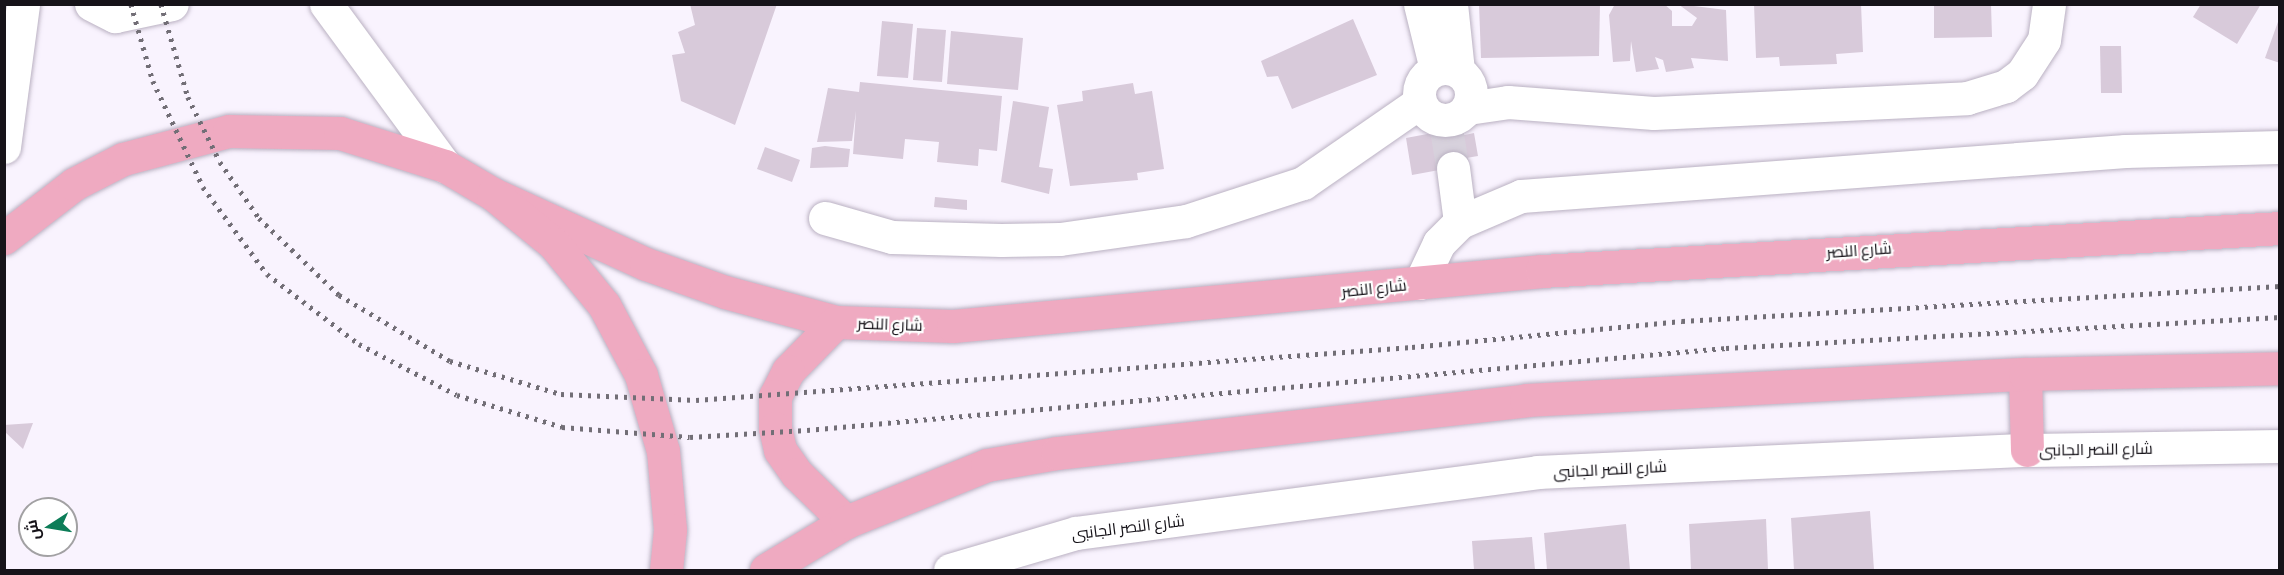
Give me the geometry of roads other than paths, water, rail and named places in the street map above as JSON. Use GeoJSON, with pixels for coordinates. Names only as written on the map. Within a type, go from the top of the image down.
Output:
{"type":"FeatureCollection","features":[{"type":"Feature","properties":{"kind":"main road"},"geometry":{"type":"LineString","coordinates":[[4,238],[74,184],[123,159],[230,131],[340,134],[445,166],[493,194],[554,244],[604,305],[641,375],[663,451],[670,530],[666,570]]}},
{"type":"Feature","properties":{"kind":"main road","name":"شارع النصر"},"geometry":{"type":"LineString","coordinates":[[493,194],[658,268],[836,322],[1027,323],[1420,283],[2096,234],[2280,228]]}},
{"type":"Feature","properties":{"kind":"main road"},"geometry":{"type":"LineString","coordinates":[[836,322],[788,370],[775,396],[775,428],[780,450],[797,474],[846,522]]}},
{"type":"Feature","properties":{"kind":"main road"},"geometry":{"type":"LineString","coordinates":[[766,570],[846,522],[987,465],[1057,453],[1526,400],[2025,375],[2280,368]]}},
{"type":"Feature","properties":{"kind":"main road"},"geometry":{"type":"LineString","coordinates":[[2025,375],[2027,450]]}},
{"type":"Feature","properties":{"kind":"street"},"geometry":{"type":"LineString","coordinates":[[4,147],[22,4]]}},
{"type":"Feature","properties":{"kind":"street"},"geometry":{"type":"LineString","coordinates":[[91,4],[116,16],[172,4]]}},
{"type":"Feature","properties":{"kind":"street"},"geometry":{"type":"LineString","coordinates":[[326,4],[445,166]]}},
{"type":"Feature","properties":{"kind":"street"},"geometry":{"type":"LineString","coordinates":[[825,218],[892,237],[1000,240],[1060,239],[1186,221],[1303,183],[1449,97],[1654,113],[1967,98],[2006,86],[2022,74],[2044,40],[2049,4]]}},
{"type":"Feature","properties":{"kind":"street"},"geometry":{"type":"LineString","coordinates":[[1437,17],[1449,97]]}},
{"type":"Feature","properties":{"kind":"street"},"geometry":{"type":"LineString","coordinates":[[1420,283],[1439,243],[1460,222],[1521,196],[2125,151],[2280,147]]}},
{"type":"Feature","properties":{"kind":"street"},"geometry":{"type":"LineString","coordinates":[[1453,168],[1460,222]]}},
{"type":"Feature","properties":{"kind":"street","name":"شارع النصر الجانبى"},"geometry":{"type":"LineString","coordinates":[[950,570],[1076,533],[1538,472],[2027,450],[2280,446]]}},
{"type":"Feature","properties":{"kind":"tunnel"},"geometry":{"type":"LineString","coordinates":[[1447,131],[1453,168]]}},
{"type":"Feature","properties":{"kind":"railway"},"geometry":{"type":"LineString","coordinates":[[131,4],[153,81],[203,187],[267,274],[359,344],[457,395],[562,427],[690,437],[807,430],[1726,348],[2280,317]]}},
{"type":"Feature","properties":{"kind":"railway"},"geometry":{"type":"LineString","coordinates":[[161,4],[188,97],[220,162],[259,218],[339,295],[450,361],[561,394],[696,400],[1412,347],[1682,321],[2280,286]]}}]}
